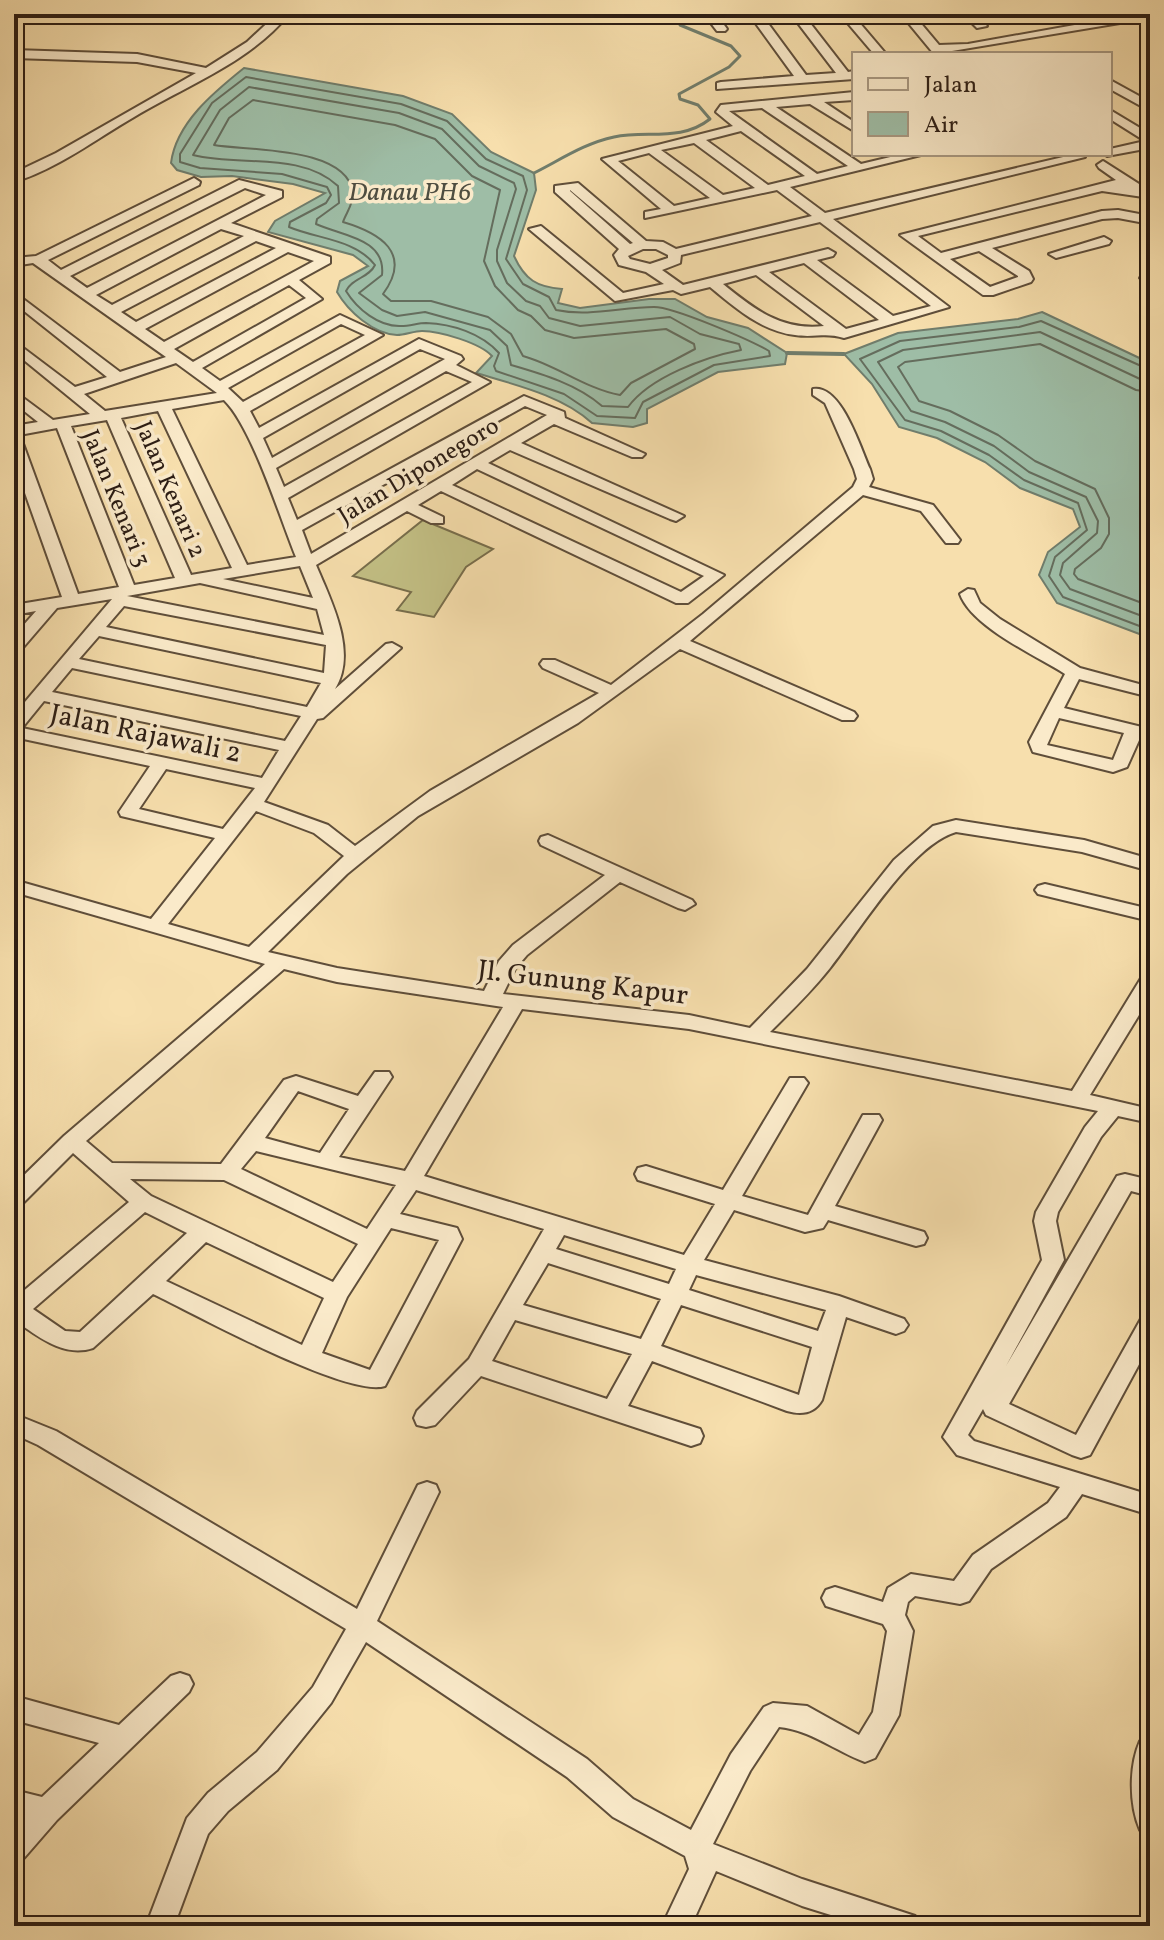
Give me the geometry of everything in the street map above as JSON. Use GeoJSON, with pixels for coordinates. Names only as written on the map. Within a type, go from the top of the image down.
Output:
{"type":"FeatureCollection","features":[{"type":"Feature","properties":{"kind":"street"},"geometry":{"type":"LineString","coordinates":[[58,14],[98,14]]}},
{"type":"Feature","properties":{"kind":"street"},"geometry":{"type":"LineString","coordinates":[[14,178],[60,158],[257,41],[283,14]]}},
{"type":"Feature","properties":{"kind":"street"},"geometry":{"type":"LineString","coordinates":[[710,14],[721,29]]}},
{"type":"Feature","properties":{"kind":"street"},"geometry":{"type":"LineString","coordinates":[[755,14],[803,80]]}},
{"type":"Feature","properties":{"kind":"street"},"geometry":{"type":"LineString","coordinates":[[797,14],[850,75]]}},
{"type":"Feature","properties":{"kind":"street"},"geometry":{"type":"LineString","coordinates":[[846,14],[878,52]]}},
{"type":"Feature","properties":{"kind":"street"},"geometry":{"type":"LineString","coordinates":[[907,14],[944,52]]}},
{"type":"Feature","properties":{"kind":"street"},"geometry":{"type":"LineString","coordinates":[[969,14],[981,26]]}},
{"type":"Feature","properties":{"kind":"street"},"geometry":{"type":"LineString","coordinates":[[949,52],[1150,15]]}},
{"type":"Feature","properties":{"kind":"street"},"geometry":{"type":"LineString","coordinates":[[14,54],[137,58],[205,71]]}},
{"type":"Feature","properties":{"kind":"street"},"geometry":{"type":"LineString","coordinates":[[721,86],[850,75]]}},
{"type":"Feature","properties":{"kind":"street"},"geometry":{"type":"LineString","coordinates":[[1112,83],[1137,86]]}},
{"type":"Feature","properties":{"kind":"street"},"geometry":{"type":"LineString","coordinates":[[1112,84],[1150,107]]}},
{"type":"Feature","properties":{"kind":"street"},"geometry":{"type":"LineString","coordinates":[[815,178],[740,128],[722,109],[852,96]]}},
{"type":"Feature","properties":{"kind":"street"},"geometry":{"type":"LineString","coordinates":[[812,100],[852,126]]}},
{"type":"Feature","properties":{"kind":"street"},"geometry":{"type":"LineString","coordinates":[[764,104],[859,168]]}},
{"type":"Feature","properties":{"kind":"street"},"geometry":{"type":"LineString","coordinates":[[1112,115],[1127,123],[1146,144],[1150,156]]}},
{"type":"Feature","properties":{"kind":"street"},"geometry":{"type":"LineString","coordinates":[[1127,123],[1150,118]]}},
{"type":"Feature","properties":{"kind":"street"},"geometry":{"type":"LineString","coordinates":[[671,210],[608,161],[740,128]]}},
{"type":"Feature","properties":{"kind":"street"},"geometry":{"type":"LineString","coordinates":[[697,139],[818,216],[942,307],[844,334],[759,271]]}},
{"type":"Feature","properties":{"kind":"street"},"geometry":{"type":"LineString","coordinates":[[1112,152],[1146,144]]}},
{"type":"Feature","properties":{"kind":"street"},"geometry":{"type":"LineString","coordinates":[[651,149],[720,199]]}},
{"type":"Feature","properties":{"kind":"street"},"geometry":{"type":"LineString","coordinates":[[1103,165],[1115,161],[1112,154]]}},
{"type":"Feature","properties":{"kind":"street"},"geometry":{"type":"LineString","coordinates":[[650,215],[859,168],[898,156]]}},
{"type":"Feature","properties":{"kind":"street"},"geometry":{"type":"LineString","coordinates":[[828,253],[681,290],[651,269],[624,262],[621,255],[627,249],[643,245],[672,251],[1071,156]]}},
{"type":"Feature","properties":{"kind":"street"},"geometry":{"type":"LineString","coordinates":[[1078,156],[1103,165],[1149,195]]}},
{"type":"Feature","properties":{"kind":"street"},"geometry":{"type":"LineString","coordinates":[[982,247],[1024,274],[1026,279],[1022,283],[988,292],[907,235],[1126,181]]}},
{"type":"Feature","properties":{"kind":"street"},"geometry":{"type":"LineString","coordinates":[[38,260],[194,182]]}},
{"type":"Feature","properties":{"kind":"street"},"geometry":{"type":"LineString","coordinates":[[60,276],[244,183],[277,194],[85,295]]}},
{"type":"Feature","properties":{"kind":"street"},"geometry":{"type":"LineString","coordinates":[[627,249],[560,189],[573,186],[643,245]]}},
{"type":"Feature","properties":{"kind":"street"},"geometry":{"type":"LineString","coordinates":[[1104,187],[1149,195]]}},
{"type":"Feature","properties":{"kind":"street"},"geometry":{"type":"LineString","coordinates":[[1069,197],[1102,215]]}},
{"type":"Feature","properties":{"kind":"street"},"geometry":{"type":"LineString","coordinates":[[940,257],[1102,215],[1150,220]]}},
{"type":"Feature","properties":{"kind":"street"},"geometry":{"type":"LineString","coordinates":[[1028,236],[1061,257],[1104,241],[1075,223]]}},
{"type":"Feature","properties":{"kind":"street"},"geometry":{"type":"LineString","coordinates":[[73,393],[118,378],[170,353],[325,260],[221,224]]}},
{"type":"Feature","properties":{"kind":"street"},"geometry":{"type":"LineString","coordinates":[[536,229],[620,298],[674,286]]}},
{"type":"Feature","properties":{"kind":"street"},"geometry":{"type":"LineString","coordinates":[[110,312],[255,236]]}},
{"type":"Feature","properties":{"kind":"street"},"geometry":{"type":"LineString","coordinates":[[134,329],[287,247]]}},
{"type":"Feature","properties":{"kind":"street"},"geometry":{"type":"LineString","coordinates":[[651,269],[666,266],[675,260],[672,251]]}},
{"type":"Feature","properties":{"kind":"street"},"geometry":{"type":"LineString","coordinates":[[14,262],[29,258],[38,260],[225,391],[242,409],[294,528],[335,642],[332,680],[267,785],[156,926]]}},
{"type":"Feature","properties":{"kind":"street"},"geometry":{"type":"LineString","coordinates":[[806,258],[890,321]]}},
{"type":"Feature","properties":{"kind":"street"},"geometry":{"type":"LineString","coordinates":[[242,409],[376,335],[340,319],[290,279]]}},
{"type":"Feature","properties":{"kind":"street"},"geometry":{"type":"LineString","coordinates":[[712,282],[768,326],[806,334],[834,329]]}},
{"type":"Feature","properties":{"kind":"street"},"geometry":{"type":"LineString","coordinates":[[14,296],[118,378]]}},
{"type":"Feature","properties":{"kind":"street"},"geometry":{"type":"LineString","coordinates":[[192,368],[315,299]]}},
{"type":"Feature","properties":{"kind":"street"},"geometry":{"type":"LineString","coordinates":[[14,431],[163,406],[225,391],[340,319]]}},
{"type":"Feature","properties":{"kind":"street"},"geometry":{"type":"LineString","coordinates":[[255,436],[419,343],[456,359],[269,466]]}},
{"type":"Feature","properties":{"kind":"street"},"geometry":{"type":"LineString","coordinates":[[14,345],[73,393],[108,416]]}},
{"type":"Feature","properties":{"kind":"street"},"geometry":{"type":"LineString","coordinates":[[280,496],[483,382],[445,365]]}},
{"type":"Feature","properties":{"kind":"street"},"geometry":{"type":"LineString","coordinates":[[253,955],[354,855],[435,796],[517,753],[612,692],[679,642],[860,489],[865,479],[862,469],[831,401],[818,392]]}},
{"type":"Feature","properties":{"kind":"street"},"geometry":{"type":"LineString","coordinates":[[14,395],[56,424]]}},
{"type":"Feature","properties":{"kind":"street"},"geometry":{"type":"LineString","coordinates":[[294,528],[524,400],[559,415],[553,418]]}},
{"type":"Feature","properties":{"kind":"street"},"geometry":{"type":"LineString","coordinates":[[163,406],[242,571]]}},
{"type":"Feature","properties":{"kind":"street","name":"Jalan Kenari 2"},"geometry":{"type":"LineString","coordinates":[[108,416],[191,580]]}},
{"type":"Feature","properties":{"kind":"street"},"geometry":{"type":"LineString","coordinates":[[553,418],[637,454]]}},
{"type":"Feature","properties":{"kind":"street","name":"Jalan Diponegoro"},"geometry":{"type":"LineString","coordinates":[[307,561],[553,418]]}},
{"type":"Feature","properties":{"kind":"street","name":"Jalan Kenari 3"},"geometry":{"type":"LineString","coordinates":[[56,424],[122,594]]}},
{"type":"Feature","properties":{"kind":"street"},"geometry":{"type":"LineString","coordinates":[[14,441],[72,600]]}},
{"type":"Feature","properties":{"kind":"street"},"geometry":{"type":"LineString","coordinates":[[509,444],[676,516]]}},
{"type":"Feature","properties":{"kind":"street"},"geometry":{"type":"LineString","coordinates":[[440,485],[682,599],[716,575],[476,463]]}},
{"type":"Feature","properties":{"kind":"street"},"geometry":{"type":"LineString","coordinates":[[860,489],[927,508],[952,540]]}},
{"type":"Feature","properties":{"kind":"street"},"geometry":{"type":"LineString","coordinates":[[406,505],[437,520]]}},
{"type":"Feature","properties":{"kind":"street"},"geometry":{"type":"LineString","coordinates":[[14,609],[122,594],[307,561]]}},
{"type":"Feature","properties":{"kind":"street"},"geometry":{"type":"LineString","coordinates":[[191,580],[324,605]]}},
{"type":"Feature","properties":{"kind":"street"},"geometry":{"type":"LineString","coordinates":[[14,726],[122,594]]}},
{"type":"Feature","properties":{"kind":"street"},"geometry":{"type":"LineString","coordinates":[[122,594],[335,642]]}},
{"type":"Feature","properties":{"kind":"street"},"geometry":{"type":"LineString","coordinates":[[968,594],[972,605],[994,623],[1074,672],[1150,692]]}},
{"type":"Feature","properties":{"kind":"street"},"geometry":{"type":"LineString","coordinates":[[14,647],[51,604]]}},
{"type":"Feature","properties":{"kind":"street"},"geometry":{"type":"LineString","coordinates":[[95,630],[332,680]]}},
{"type":"Feature","properties":{"kind":"street"},"geometry":{"type":"LineString","coordinates":[[679,642],[848,716]]}},
{"type":"Feature","properties":{"kind":"street"},"geometry":{"type":"LineString","coordinates":[[299,730],[392,648]]}},
{"type":"Feature","properties":{"kind":"street"},"geometry":{"type":"LineString","coordinates":[[68,662],[312,713]]}},
{"type":"Feature","properties":{"kind":"street"},"geometry":{"type":"LineString","coordinates":[[549,664],[612,692]]}},
{"type":"Feature","properties":{"kind":"street"},"geometry":{"type":"LineString","coordinates":[[1053,711],[1142,733],[1116,766],[1039,748],[1038,742],[1053,711],[1074,672]]}},
{"type":"Feature","properties":{"kind":"street"},"geometry":{"type":"LineString","coordinates":[[40,695],[289,747]]}},
{"type":"Feature","properties":{"kind":"street","name":"Jalan Rajawali 2"},"geometry":{"type":"LineString","coordinates":[[14,732],[267,785]]}},
{"type":"Feature","properties":{"kind":"street"},"geometry":{"type":"LineString","coordinates":[[160,764],[128,812],[229,836]]}},
{"type":"Feature","properties":{"kind":"street"},"geometry":{"type":"LineString","coordinates":[[253,804],[321,829],[354,855]]}},
{"type":"Feature","properties":{"kind":"street"},"geometry":{"type":"LineString","coordinates":[[754,1036],[816,973],[893,874],[941,829],[956,826],[1084,846],[1150,865]]}},
{"type":"Feature","properties":{"kind":"street"},"geometry":{"type":"LineString","coordinates":[[548,841],[685,904]]}},
{"type":"Feature","properties":{"kind":"street"},"geometry":{"type":"LineString","coordinates":[[490,999],[506,966],[520,950],[618,874]]}},
{"type":"Feature","properties":{"kind":"street","name":"Jl. Gunung Kapur"},"geometry":{"type":"LineString","coordinates":[[15,887],[253,955],[337,975],[490,999],[689,1022],[958,1078],[1019,1086],[1150,1116]]}},
{"type":"Feature","properties":{"kind":"street"},"geometry":{"type":"LineString","coordinates":[[1045,890],[1150,915]]}},
{"type":"Feature","properties":{"kind":"street"},"geometry":{"type":"LineString","coordinates":[[14,1198],[72,1141],[281,961]]}},
{"type":"Feature","properties":{"kind":"street"},"geometry":{"type":"LineString","coordinates":[[1076,1101],[1150,980]]}},
{"type":"Feature","properties":{"kind":"street"},"geometry":{"type":"LineString","coordinates":[[308,1358],[337,1294],[411,1180],[517,1001]]}},
{"type":"Feature","properties":{"kind":"street"},"geometry":{"type":"LineString","coordinates":[[325,1162],[382,1077]]}},
{"type":"Feature","properties":{"kind":"street"},"geometry":{"type":"LineString","coordinates":[[227,1172],[291,1085],[296,1083],[363,1106]]}},
{"type":"Feature","properties":{"kind":"street"},"geometry":{"type":"LineString","coordinates":[[614,1410],[690,1265],[797,1083]]}},
{"type":"Feature","properties":{"kind":"street"},"geometry":{"type":"LineString","coordinates":[[1112,1109],[1093,1132],[1047,1212],[1045,1221],[1053,1260],[955,1437],[966,1448],[1150,1505]]}},
{"type":"Feature","properties":{"kind":"street"},"geometry":{"type":"LineString","coordinates":[[646,1174],[811,1225],[871,1120]]}},
{"type":"Feature","properties":{"kind":"street"},"geometry":{"type":"LineString","coordinates":[[72,1141],[143,1202],[337,1294]]}},
{"type":"Feature","properties":{"kind":"street"},"geometry":{"type":"LineString","coordinates":[[251,1142],[411,1180],[690,1265],[839,1305],[896,1325]]}},
{"type":"Feature","properties":{"kind":"street"},"geometry":{"type":"LineString","coordinates":[[108,1171],[227,1172],[370,1240]]}},
{"type":"Feature","properties":{"kind":"street"},"geometry":{"type":"LineString","coordinates":[[1150,1188],[1125,1182],[994,1408],[1081,1448],[1150,1323]]}},
{"type":"Feature","properties":{"kind":"street"},"geometry":{"type":"LineString","coordinates":[[143,1202],[19,1309],[60,1339],[85,1342],[202,1232]]}},
{"type":"Feature","properties":{"kind":"street"},"geometry":{"type":"LineString","coordinates":[[822,1210],[916,1238]]}},
{"type":"Feature","properties":{"kind":"street"},"geometry":{"type":"LineString","coordinates":[[150,1283],[308,1358],[371,1380],[378,1377],[451,1239],[449,1234],[386,1219]]}},
{"type":"Feature","properties":{"kind":"street"},"geometry":{"type":"LineString","coordinates":[[426,1418],[477,1365],[558,1225]]}},
{"type":"Feature","properties":{"kind":"street"},"geometry":{"type":"LineString","coordinates":[[543,1253],[825,1342]]}},
{"type":"Feature","properties":{"kind":"street"},"geometry":{"type":"LineString","coordinates":[[508,1309],[647,1350],[795,1404],[805,1404],[814,1391],[825,1342],[839,1305]]}},
{"type":"Feature","properties":{"kind":"street"},"geometry":{"type":"LineString","coordinates":[[477,1365],[691,1436]]}},
{"type":"Feature","properties":{"kind":"street"},"geometry":{"type":"LineString","coordinates":[[14,1424],[47,1438],[362,1625],[577,1768],[623,1808],[699,1851],[785,1887],[861,1909],[905,1926]]}},
{"type":"Feature","properties":{"kind":"street"},"geometry":{"type":"LineString","coordinates":[[676,1926],[703,1869],[699,1851],[719,1798],[757,1735],[773,1715],[807,1718],[840,1739],[865,1750],[886,1715],[900,1631],[892,1616],[897,1596],[911,1585],[960,1593],[982,1562],[1057,1510],[1077,1482]]}},
{"type":"Feature","properties":{"kind":"street"},"geometry":{"type":"LineString","coordinates":[[160,1926],[197,1827],[218,1802],[267,1761],[322,1695],[362,1625],[427,1492]]}},
{"type":"Feature","properties":{"kind":"street"},"geometry":{"type":"LineString","coordinates":[[835,1598],[892,1616]]}},
{"type":"Feature","properties":{"kind":"street"},"geometry":{"type":"LineString","coordinates":[[14,1849],[47,1811],[180,1684]]}},
{"type":"Feature","properties":{"kind":"street"},"geometry":{"type":"LineString","coordinates":[[14,1708],[123,1738]]}},
{"type":"Feature","properties":{"kind":"street"},"geometry":{"type":"LineString","coordinates":[[1150,1749],[1145,1772],[1150,1821]]}},
{"type":"Feature","properties":{"kind":"street"},"geometry":{"type":"LineString","coordinates":[[14,1802],[47,1811]]}},
{"type":"Feature","properties":{"kind":"shaded area"},"geometry":{"type":"Polygon","coordinates":[[[423,520],[493,549],[466,567],[434,617],[397,610],[411,592],[353,576],[423,520]]]}},
{"type":"Feature","properties":{"kind":"water","name":"Danau PH6"},"geometry":{"type":"Polygon","coordinates":[[[244,68],[403,96],[452,114],[491,152],[534,173],[536,190],[514,256],[533,281],[562,289],[558,303],[580,308],[649,299],[675,299],[707,317],[748,328],[787,353],[785,364],[718,372],[647,409],[647,423],[633,427],[592,423],[553,398],[476,373],[492,356],[469,342],[430,332],[397,335],[379,331],[354,314],[337,292],[340,281],[368,266],[353,255],[268,232],[275,221],[325,193],[293,184],[232,176],[201,177],[177,170],[171,163],[174,148],[188,122],[209,98],[244,68]]]}},
{"type":"Feature","properties":{"kind":"water"},"geometry":{"type":"Polygon","coordinates":[[[1042,312],[1150,363],[1150,638],[1057,603],[1039,575],[1048,552],[1080,527],[1073,509],[1020,488],[985,462],[937,438],[899,427],[872,384],[844,354],[898,333],[1018,319],[1042,312]]]}},
{"type":"Feature","properties":{"kind":"waterway"},"geometry":{"type":"LineString","coordinates":[[534,173],[603,140],[626,135],[687,131],[710,119],[698,105],[680,99],[679,94],[729,67],[740,56],[731,46],[680,25],[677,18],[682,14]]}},
{"type":"Feature","properties":{"kind":"waterway"},"geometry":{"type":"LineString","coordinates":[[787,353],[844,354]]}}]}
